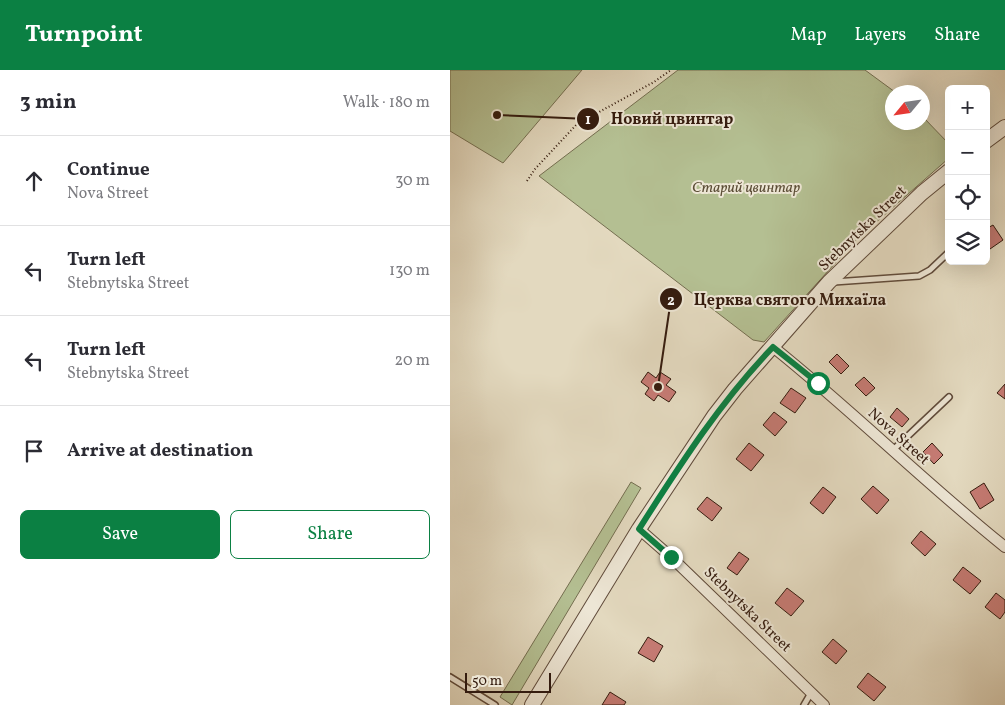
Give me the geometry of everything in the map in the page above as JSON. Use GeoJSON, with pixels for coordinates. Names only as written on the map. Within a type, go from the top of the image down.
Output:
{"type":"FeatureCollection","features":[{"type":"Feature","properties":{"kind":"street"},"geometry":{"type":"LineString","coordinates":[[990,138],[1005,127]]}},
{"type":"Feature","properties":{"kind":"street","name":"Stebnytska Street"},"geometry":{"type":"LineString","coordinates":[[532,705],[639,529],[714,416],[829,282],[922,193],[945,174]]}},
{"type":"Feature","properties":{"kind":"street","name":"Nova Street"},"geometry":{"type":"LineString","coordinates":[[773,347],[818,383],[958,510],[1005,547]]}},
{"type":"Feature","properties":{"kind":"street","name":"Stebnytska Street"},"geometry":{"type":"LineString","coordinates":[[639,529],[671,557],[824,705]]}},
{"type":"Feature","properties":{"kind":"lane"},"geometry":{"type":"LineString","coordinates":[[829,282],[919,276],[930,270],[945,256]]}},
{"type":"Feature","properties":{"kind":"lane"},"geometry":{"type":"LineString","coordinates":[[892,451],[949,397]]}},
{"type":"Feature","properties":{"kind":"lane"},"geometry":{"type":"LineString","coordinates":[[450,677],[495,705]]}},
{"type":"Feature","properties":{"kind":"lane"},"geometry":{"type":"LineString","coordinates":[[804,705],[811,693]]}},
{"type":"Feature","properties":{"kind":"path"},"geometry":{"type":"LineString","coordinates":[[527,181],[535,169],[577,124],[654,82],[671,70]]}},
{"type":"Feature","properties":{"kind":"green space"},"geometry":{"type":"Polygon","coordinates":[[[450,70],[582,70],[503,163],[450,131],[450,70]]]}},
{"type":"Feature","properties":{"kind":"green space","name":"Старий цвинтар"},"geometry":{"type":"Polygon","coordinates":[[[678,70],[865,70],[885,85],[885,130],[930,130],[930,124],[945,140],[945,162],[857,239],[764,342],[753,340],[539,176],[678,70]]]}},
{"type":"Feature","properties":{"kind":"green space"},"geometry":{"type":"Polygon","coordinates":[[[631,482],[641,488],[512,705],[500,697],[631,482]]]}},
{"type":"Feature","properties":{"kind":"building"},"geometry":{"type":"Polygon","coordinates":[[[993,225],[1003,240],[990,249],[990,227],[993,225]]]}},
{"type":"Feature","properties":{"kind":"building"},"geometry":{"type":"Polygon","coordinates":[[[837,354],[849,366],[841,374],[829,362],[837,354]]]}},
{"type":"Feature","properties":{"kind":"building"},"geometry":{"type":"Polygon","coordinates":[[[648,372],[656,378],[660,372],[671,379],[666,385],[676,392],[669,402],[658,395],[654,401],[645,394],[649,388],[641,382],[648,372]]]}},
{"type":"Feature","properties":{"kind":"building"},"geometry":{"type":"Polygon","coordinates":[[[864,377],[875,388],[866,396],[855,385],[864,377]]]}},
{"type":"Feature","properties":{"kind":"building"},"geometry":{"type":"Polygon","coordinates":[[[1005,384],[1005,399],[997,393],[1005,384]]]}},
{"type":"Feature","properties":{"kind":"building"},"geometry":{"type":"Polygon","coordinates":[[[791,388],[806,398],[795,413],[780,403],[791,388]]]}},
{"type":"Feature","properties":{"kind":"building"},"geometry":{"type":"Polygon","coordinates":[[[897,408],[909,419],[902,427],[890,417],[897,408]]]}},
{"type":"Feature","properties":{"kind":"building"},"geometry":{"type":"Polygon","coordinates":[[[774,412],[787,422],[775,436],[763,425],[774,412]]]}},
{"type":"Feature","properties":{"kind":"building"},"geometry":{"type":"Polygon","coordinates":[[[749,443],[764,455],[751,471],[736,459],[749,443]]]}},
{"type":"Feature","properties":{"kind":"building"},"geometry":{"type":"Polygon","coordinates":[[[932,443],[943,455],[934,464],[923,452],[932,443]]]}},
{"type":"Feature","properties":{"kind":"building"},"geometry":{"type":"Polygon","coordinates":[[[984,483],[994,500],[980,509],[970,492],[984,483]]]}},
{"type":"Feature","properties":{"kind":"building"},"geometry":{"type":"Polygon","coordinates":[[[873,486],[889,500],[877,514],[861,499],[873,486]]]}},
{"type":"Feature","properties":{"kind":"building"},"geometry":{"type":"Polygon","coordinates":[[[823,487],[836,497],[823,514],[810,503],[823,487]]]}},
{"type":"Feature","properties":{"kind":"building"},"geometry":{"type":"Polygon","coordinates":[[[707,497],[722,508],[712,521],[697,509],[707,497]]]}},
{"type":"Feature","properties":{"kind":"building"},"geometry":{"type":"Polygon","coordinates":[[[921,531],[936,544],[925,556],[911,543],[921,531]]]}},
{"type":"Feature","properties":{"kind":"building"},"geometry":{"type":"Polygon","coordinates":[[[739,552],[749,559],[737,575],[727,568],[739,552]]]}},
{"type":"Feature","properties":{"kind":"building"},"geometry":{"type":"Polygon","coordinates":[[[963,567],[981,581],[970,594],[953,580],[963,567]]]}},
{"type":"Feature","properties":{"kind":"building"},"geometry":{"type":"Polygon","coordinates":[[[787,588],[804,601],[791,616],[775,603],[787,588]]]}},
{"type":"Feature","properties":{"kind":"building"},"geometry":{"type":"Polygon","coordinates":[[[996,593],[1005,600],[1005,612],[1000,619],[985,607],[996,593]]]}},
{"type":"Feature","properties":{"kind":"building"},"geometry":{"type":"Polygon","coordinates":[[[648,637],[663,646],[654,662],[638,653],[648,637]]]}},
{"type":"Feature","properties":{"kind":"building"},"geometry":{"type":"Polygon","coordinates":[[[833,639],[847,651],[836,664],[822,652],[833,639]]]}},
{"type":"Feature","properties":{"kind":"building"},"geometry":{"type":"Polygon","coordinates":[[[868,673],[886,687],[874,701],[857,687],[868,673]]]}},
{"type":"Feature","properties":{"kind":"building"},"geometry":{"type":"Polygon","coordinates":[[[610,692],[626,702],[624,705],[602,705],[610,692]]]}},
{"type":"Feature","properties":{"kind":"place","name":"Новий цвинтар"},"geometry":{"type":"Point","coordinates":[497,115]}},
{"type":"Feature","properties":{"kind":"place","name":"Церква святого Михаїла"},"geometry":{"type":"Point","coordinates":[658,387]}},
{"type":"Feature","properties":{"kind":"route"},"geometry":{"type":"LineString","coordinates":[[671,557],[639,529],[714,416],[762,358],[773,347],[818,383]]}}]}
